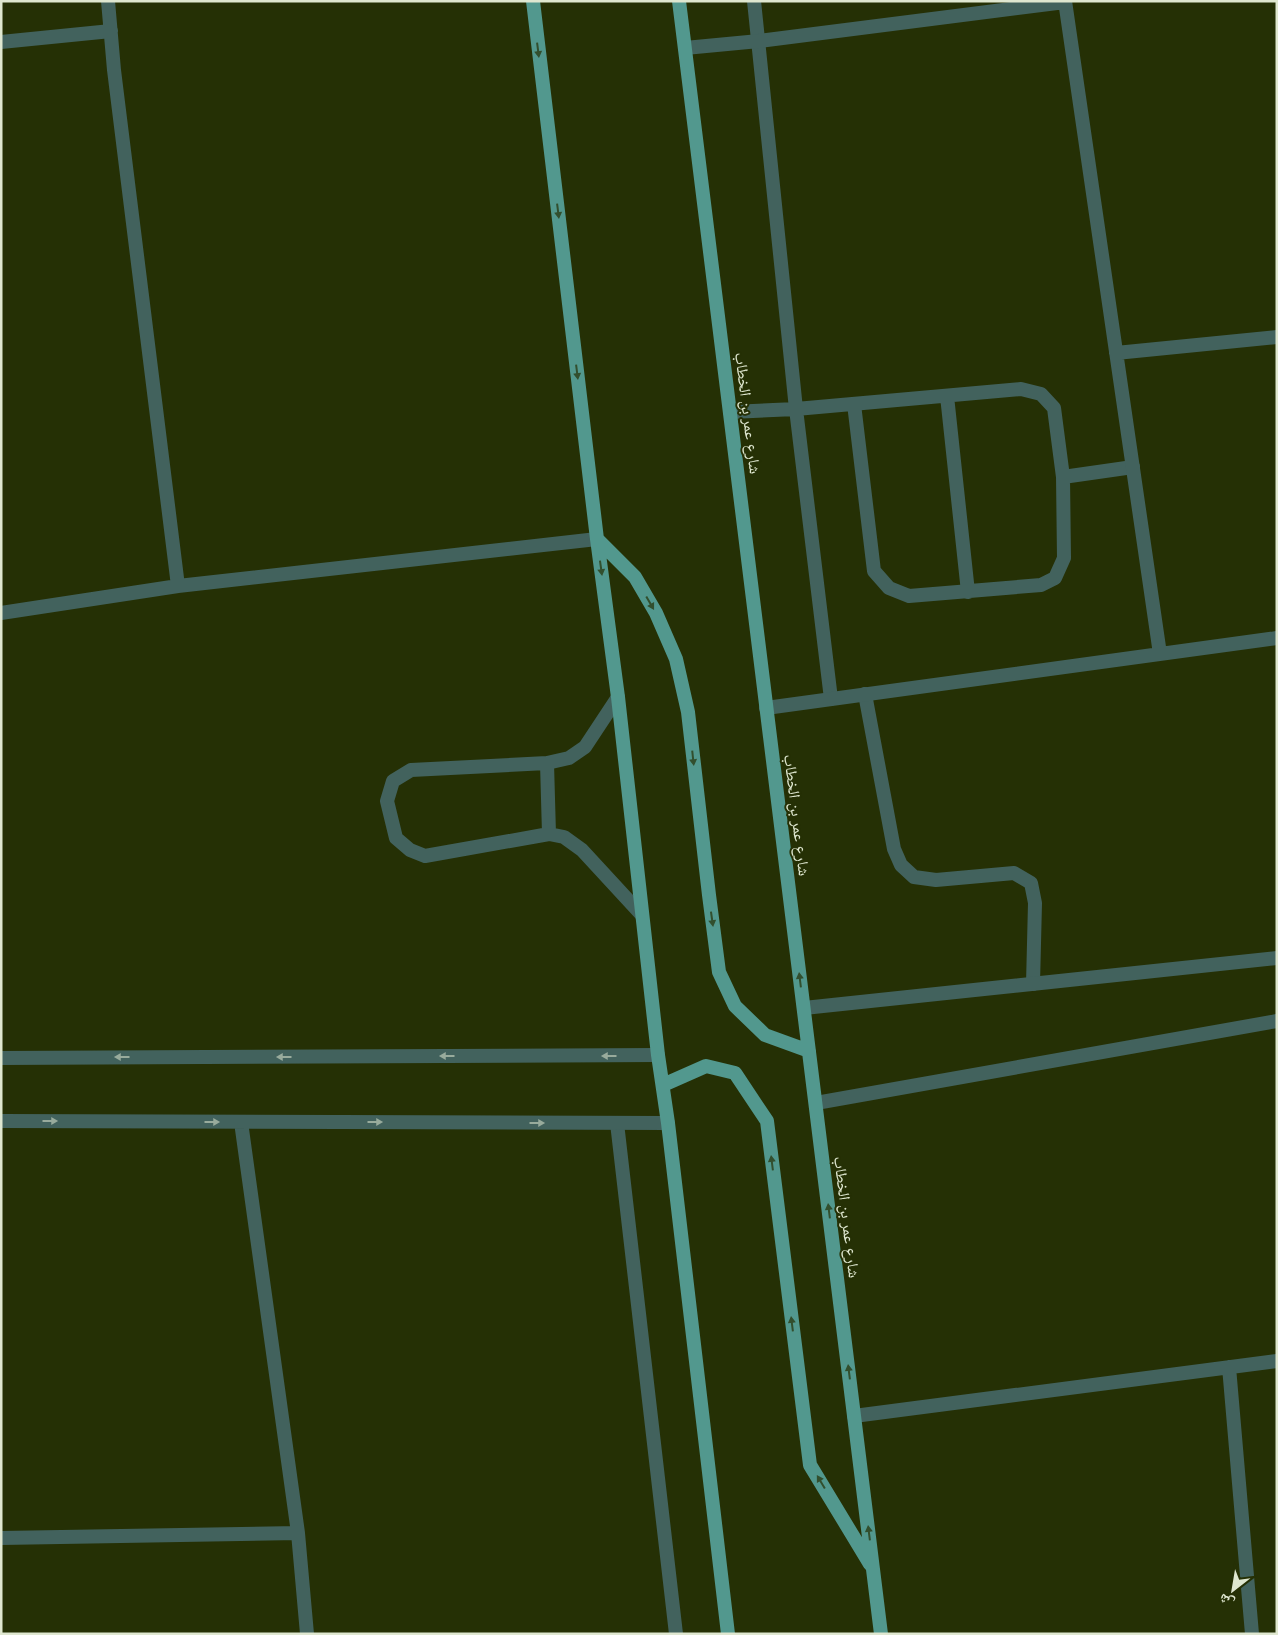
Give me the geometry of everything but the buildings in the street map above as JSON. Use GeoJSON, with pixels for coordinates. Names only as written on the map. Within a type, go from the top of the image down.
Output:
{"type":"FeatureCollection","features":[{"type":"Feature","properties":{"kind":"main road"},"geometry":{"type":"LineString","coordinates":[[533,1],[597,539],[618,697],[641,914],[668,1124],[728,1634]]}},
{"type":"Feature","properties":{"kind":"main road","name":"شارع عمر بن الخطاب"},"geometry":{"type":"LineString","coordinates":[[679,1],[881,1634]]}},
{"type":"Feature","properties":{"kind":"main road"},"geometry":{"type":"LineString","coordinates":[[597,539],[635,577],[656,613],[676,658],[688,712],[708,895],[719,972],[735,1006],[765,1035],[809,1051]]}},
{"type":"Feature","properties":{"kind":"main road"},"geometry":{"type":"LineString","coordinates":[[663,1085],[706,1066],[734,1073],[767,1121],[810,1465],[873,1569]]}},
{"type":"Feature","properties":{"kind":"street"},"geometry":{"type":"LineString","coordinates":[[108,1],[178,586]]}},
{"type":"Feature","properties":{"kind":"street"},"geometry":{"type":"LineString","coordinates":[[754,1],[796,410],[831,699]]}},
{"type":"Feature","properties":{"kind":"street"},"geometry":{"type":"LineString","coordinates":[[685,48],[759,41],[1065,1],[1160,654]]}},
{"type":"Feature","properties":{"kind":"street"},"geometry":{"type":"LineString","coordinates":[[1,42],[110,30]]}},
{"type":"Feature","properties":{"kind":"street"},"geometry":{"type":"LineString","coordinates":[[1116,353],[1277,337]]}},
{"type":"Feature","properties":{"kind":"street"},"geometry":{"type":"LineString","coordinates":[[730,412],[796,410],[854,404],[1021,389],[1041,394],[1054,408],[1062,477],[1064,558],[1055,578],[1041,585],[910,596],[888,588],[874,571],[854,404]]}},
{"type":"Feature","properties":{"kind":"street"},"geometry":{"type":"LineString","coordinates":[[947,396],[968,592]]}},
{"type":"Feature","properties":{"kind":"street"},"geometry":{"type":"LineString","coordinates":[[1062,477],[1133,467]]}},
{"type":"Feature","properties":{"kind":"street"},"geometry":{"type":"LineString","coordinates":[[1,613],[178,586],[597,539]]}},
{"type":"Feature","properties":{"kind":"street"},"geometry":{"type":"LineString","coordinates":[[766,708],[1277,638]]}},
{"type":"Feature","properties":{"kind":"street"},"geometry":{"type":"LineString","coordinates":[[866,694],[894,849],[901,865],[914,877],[936,880],[1014,873],[1031,883],[1035,903],[1033,984]]}},
{"type":"Feature","properties":{"kind":"street"},"geometry":{"type":"LineString","coordinates":[[618,697],[585,747],[568,758],[547,763],[411,770],[393,780],[387,801],[396,838],[410,850],[425,856],[549,834],[564,837],[582,850],[641,914]]}},
{"type":"Feature","properties":{"kind":"street"},"geometry":{"type":"LineString","coordinates":[[547,763],[549,834]]}},
{"type":"Feature","properties":{"kind":"street"},"geometry":{"type":"LineString","coordinates":[[804,1008],[1277,958]]}},
{"type":"Feature","properties":{"kind":"street"},"geometry":{"type":"LineString","coordinates":[[816,1103],[1277,1021]]}},
{"type":"Feature","properties":{"kind":"street"},"geometry":{"type":"LineString","coordinates":[[1,1058],[658,1056]]}},
{"type":"Feature","properties":{"kind":"street"},"geometry":{"type":"LineString","coordinates":[[1,1121],[668,1124]]}},
{"type":"Feature","properties":{"kind":"street"},"geometry":{"type":"LineString","coordinates":[[241,1122],[298,1533],[307,1634]]}},
{"type":"Feature","properties":{"kind":"street"},"geometry":{"type":"LineString","coordinates":[[617,1123],[676,1634]]}},
{"type":"Feature","properties":{"kind":"street"},"geometry":{"type":"LineString","coordinates":[[854,1416],[1277,1361]]}},
{"type":"Feature","properties":{"kind":"street"},"geometry":{"type":"LineString","coordinates":[[1229,1367],[1252,1634]]}},
{"type":"Feature","properties":{"kind":"street"},"geometry":{"type":"LineString","coordinates":[[1,1538],[298,1533]]}}]}
